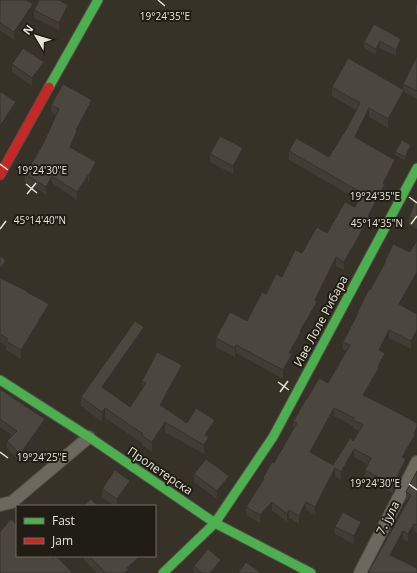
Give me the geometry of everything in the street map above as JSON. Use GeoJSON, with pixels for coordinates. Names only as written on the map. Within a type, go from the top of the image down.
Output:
{"type":"FeatureCollection","features":[{"type":"Feature","properties":{"kind":"street"},"geometry":{"type":"LineString","coordinates":[[0,175],[98,0]]}},
{"type":"Feature","properties":{"kind":"street","name":"Иве Лоле Рибара"},"geometry":{"type":"LineString","coordinates":[[163,573],[215,522],[273,437],[417,168]]}},
{"type":"Feature","properties":{"kind":"street","name":"Пролетерска"},"geometry":{"type":"LineString","coordinates":[[0,380],[89,437],[215,522],[311,573]]}},
{"type":"Feature","properties":{"kind":"street"},"geometry":{"type":"LineString","coordinates":[[0,505],[12,502],[89,437]]}},
{"type":"Feature","properties":{"kind":"street","name":"7. јула"},"geometry":{"type":"LineString","coordinates":[[360,573],[417,462]]}},
{"type":"Feature","properties":{"kind":"building"},"geometry":{"type":"Polygon","coordinates":[[[0,0],[26,0],[33,4],[14,32],[0,23],[0,0]]]}},
{"type":"Feature","properties":{"kind":"building"},"geometry":{"type":"Polygon","coordinates":[[[39,0],[59,0],[68,5],[59,23],[34,10],[39,0]]]}},
{"type":"Feature","properties":{"kind":"building"},"geometry":{"type":"Polygon","coordinates":[[[374,24],[401,39],[396,50],[380,41],[376,49],[364,42],[374,24]]]}},
{"type":"Feature","properties":{"kind":"building"},"geometry":{"type":"Polygon","coordinates":[[[23,48],[44,62],[32,78],[12,64],[23,48]]]}},
{"type":"Feature","properties":{"kind":"building"},"geometry":{"type":"Polygon","coordinates":[[[417,56],[417,91],[403,84],[417,56]]]}},
{"type":"Feature","properties":{"kind":"building"},"geometry":{"type":"Polygon","coordinates":[[[348,58],[404,90],[388,119],[369,108],[355,137],[395,160],[383,183],[385,184],[368,216],[369,217],[344,262],[336,257],[315,300],[317,302],[289,353],[292,354],[283,370],[236,345],[235,348],[216,338],[230,312],[247,321],[262,292],[266,294],[276,274],[282,277],[295,250],[302,253],[317,227],[327,233],[345,202],[355,207],[362,193],[289,151],[296,138],[329,157],[360,103],[332,87],[348,58]]]}},
{"type":"Feature","properties":{"kind":"building"},"geometry":{"type":"Polygon","coordinates":[[[63,84],[92,100],[76,130],[77,131],[70,147],[96,162],[77,192],[52,176],[46,187],[25,174],[42,146],[59,109],[51,105],[63,84]]]}},
{"type":"Feature","properties":{"kind":"building"},"geometry":{"type":"Polygon","coordinates":[[[0,91],[16,102],[0,126],[0,91]]]}},
{"type":"Feature","properties":{"kind":"building"},"geometry":{"type":"Polygon","coordinates":[[[220,136],[243,148],[233,166],[210,154],[220,136]]]}},
{"type":"Feature","properties":{"kind":"building"},"geometry":{"type":"Polygon","coordinates":[[[402,140],[411,145],[405,157],[395,152],[402,140]]]}},
{"type":"Feature","properties":{"kind":"building"},"geometry":{"type":"Polygon","coordinates":[[[417,198],[417,221],[409,217],[417,198]]]}},
{"type":"Feature","properties":{"kind":"building"},"geometry":{"type":"Polygon","coordinates":[[[417,240],[417,272],[399,304],[417,314],[417,330],[411,341],[389,330],[379,350],[385,353],[378,367],[379,368],[363,395],[417,423],[415,435],[402,457],[406,459],[393,485],[365,470],[371,458],[354,449],[341,472],[335,468],[315,507],[306,502],[299,516],[289,510],[287,514],[272,502],[260,515],[246,507],[297,423],[293,422],[319,378],[328,383],[350,345],[343,342],[369,289],[370,290],[386,261],[393,244],[410,252],[417,240]],[[334,408],[310,452],[333,465],[350,438],[353,441],[363,425],[353,420],[354,418],[334,408]]]}},
{"type":"Feature","properties":{"kind":"building"},"geometry":{"type":"Polygon","coordinates":[[[0,256],[6,260],[0,269],[0,256]]]}},
{"type":"Feature","properties":{"kind":"building"},"geometry":{"type":"Polygon","coordinates":[[[0,278],[49,304],[21,350],[6,341],[8,339],[0,334],[0,278]]]}},
{"type":"Feature","properties":{"kind":"building"},"geometry":{"type":"Polygon","coordinates":[[[135,321],[144,327],[102,387],[130,407],[146,383],[142,381],[157,352],[182,365],[160,405],[187,423],[196,408],[215,420],[205,435],[209,437],[204,445],[165,422],[152,442],[142,436],[143,434],[105,408],[102,412],[81,397],[135,321]]]}},
{"type":"Feature","properties":{"kind":"building"},"geometry":{"type":"Polygon","coordinates":[[[0,389],[45,419],[20,454],[7,441],[17,431],[0,419],[0,389]]]}},
{"type":"Feature","properties":{"kind":"building"},"geometry":{"type":"Polygon","coordinates":[[[206,459],[229,476],[217,491],[194,474],[206,459]]]}},
{"type":"Feature","properties":{"kind":"building"},"geometry":{"type":"Polygon","coordinates":[[[115,470],[130,481],[117,499],[102,489],[115,470]]]}},
{"type":"Feature","properties":{"kind":"building"},"geometry":{"type":"Polygon","coordinates":[[[417,471],[417,525],[414,524],[408,534],[403,531],[390,555],[417,568],[417,573],[368,573],[411,495],[406,492],[417,471]]]}},
{"type":"Feature","properties":{"kind":"building"},"geometry":{"type":"Polygon","coordinates":[[[91,499],[97,505],[85,505],[91,499]]]}},
{"type":"Feature","properties":{"kind":"building"},"geometry":{"type":"Polygon","coordinates":[[[343,512],[361,522],[354,536],[335,527],[343,512]]]}},
{"type":"Feature","properties":{"kind":"building"},"geometry":{"type":"Polygon","coordinates":[[[11,519],[16,524],[16,557],[57,557],[73,573],[1,573],[0,532],[11,519]]]}},
{"type":"Feature","properties":{"kind":"building"},"geometry":{"type":"Polygon","coordinates":[[[208,549],[221,560],[210,573],[202,573],[194,566],[208,549]]]}},
{"type":"Feature","properties":{"kind":"building"},"geometry":{"type":"Polygon","coordinates":[[[90,557],[139,557],[127,568],[129,569],[125,573],[106,573],[90,557]]]}},
{"type":"Feature","properties":{"kind":"building"},"geometry":{"type":"Polygon","coordinates":[[[246,562],[261,573],[238,573],[246,562]]]}},
{"type":"Feature","properties":{"kind":"traffic: fast"},"geometry":{"type":"LineString","coordinates":[[49,87],[98,0]]}},
{"type":"Feature","properties":{"kind":"traffic: fast"},"geometry":{"type":"LineString","coordinates":[[163,573],[215,523],[273,437],[417,168]]}},
{"type":"Feature","properties":{"kind":"traffic: fast"},"geometry":{"type":"LineString","coordinates":[[0,380],[89,437],[215,523],[311,573]]}},
{"type":"Feature","properties":{"kind":"traffic: jam"},"geometry":{"type":"LineString","coordinates":[[0,175],[49,87]]}}]}
